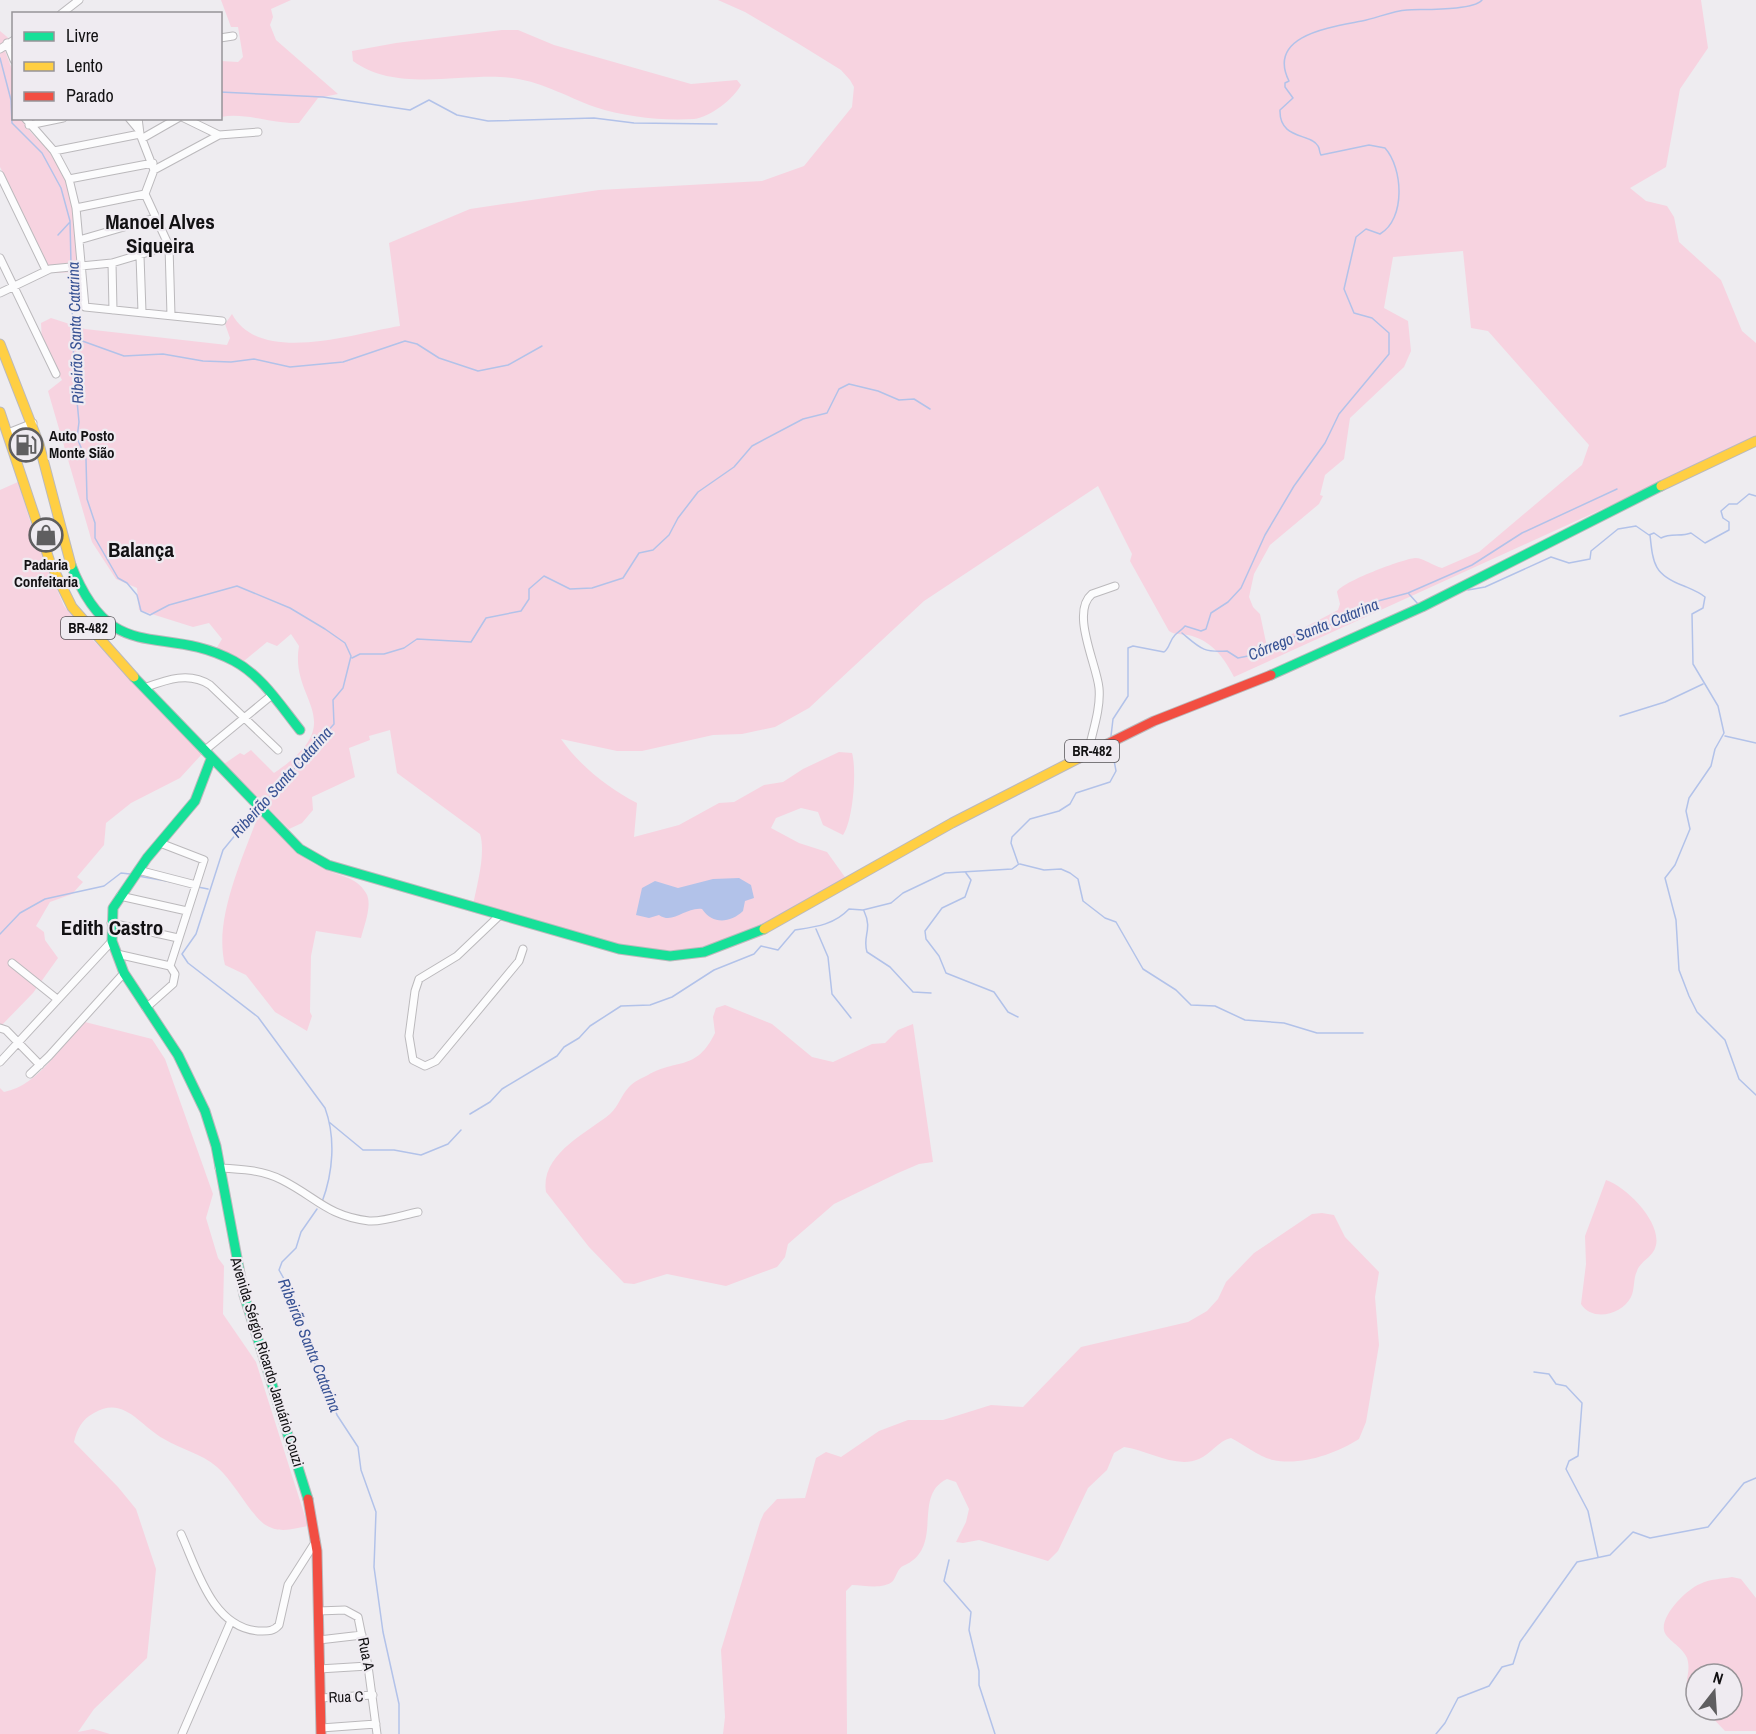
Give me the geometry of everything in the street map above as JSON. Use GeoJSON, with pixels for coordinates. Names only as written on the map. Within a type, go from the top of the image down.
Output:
{"type":"FeatureCollection","features":[{"type":"Feature","properties":{"kind":"main road"},"geometry":{"type":"LineString","coordinates":[[0,344],[22,391],[33,423],[73,567],[85,594],[98,614],[115,628],[132,636],[195,647],[233,660],[251,672],[300,730]]}},
{"type":"Feature","properties":{"kind":"main road","name":"BR-482"},"geometry":{"type":"LineString","coordinates":[[0,412],[43,543],[64,595],[79,617],[211,759],[300,849],[317,860],[499,916],[637,953],[678,956],[711,950],[777,923],[952,823],[1088,753],[1154,721],[1306,661],[1412,612],[1609,511],[1756,441]]}},
{"type":"Feature","properties":{"kind":"main road","name":"Avenida Sérgio Ricardo Januário Couzi"},"geometry":{"type":"LineString","coordinates":[[211,759],[195,801],[138,870],[113,908],[112,941],[124,973],[192,1081],[216,1146],[244,1295],[307,1493],[316,1541],[321,1731]]}},
{"type":"Feature","properties":{"kind":"street"},"geometry":{"type":"LineString","coordinates":[[64,12],[79,0]]}},
{"type":"Feature","properties":{"kind":"street"},"geometry":{"type":"LineString","coordinates":[[222,38],[233,36]]}},
{"type":"Feature","properties":{"kind":"street"},"geometry":{"type":"LineString","coordinates":[[27,122],[45,120]]}},
{"type":"Feature","properties":{"kind":"street"},"geometry":{"type":"LineString","coordinates":[[130,120],[141,134]]}},
{"type":"Feature","properties":{"kind":"street"},"geometry":{"type":"LineString","coordinates":[[138,120],[153,167],[145,194],[169,246],[171,315]]}},
{"type":"Feature","properties":{"kind":"street"},"geometry":{"type":"LineString","coordinates":[[54,151],[141,134],[173,120]]}},
{"type":"Feature","properties":{"kind":"street"},"geometry":{"type":"LineString","coordinates":[[188,120],[219,135]]}},
{"type":"Feature","properties":{"kind":"street"},"geometry":{"type":"LineString","coordinates":[[27,122],[54,151],[69,179],[76,208],[79,240],[74,268],[82,302],[91,310],[142,312],[222,321]]}},
{"type":"Feature","properties":{"kind":"street"},"geometry":{"type":"LineString","coordinates":[[69,179],[153,167],[219,135],[258,132]]}},
{"type":"Feature","properties":{"kind":"street"},"geometry":{"type":"LineString","coordinates":[[0,175],[2,184],[45,270]]}},
{"type":"Feature","properties":{"kind":"street"},"geometry":{"type":"LineString","coordinates":[[76,208],[145,194]]}},
{"type":"Feature","properties":{"kind":"street"},"geometry":{"type":"LineString","coordinates":[[79,240],[155,218]]}},
{"type":"Feature","properties":{"kind":"street"},"geometry":{"type":"LineString","coordinates":[[0,293],[45,270],[112,263],[169,246]]}},
{"type":"Feature","properties":{"kind":"street"},"geometry":{"type":"LineString","coordinates":[[140,256],[142,312]]}},
{"type":"Feature","properties":{"kind":"street"},"geometry":{"type":"LineString","coordinates":[[0,258],[56,374]]}},
{"type":"Feature","properties":{"kind":"street"},"geometry":{"type":"LineString","coordinates":[[112,263],[113,310]]}},
{"type":"Feature","properties":{"kind":"street"},"geometry":{"type":"LineString","coordinates":[[8,433],[33,423]]}},
{"type":"Feature","properties":{"kind":"street"},"geometry":{"type":"LineString","coordinates":[[1088,753],[1100,690],[1088,648],[1085,605],[1092,594],[1115,586]]}},
{"type":"Feature","properties":{"kind":"street"},"geometry":{"type":"LineString","coordinates":[[144,688],[175,678],[202,680],[278,750]]}},
{"type":"Feature","properties":{"kind":"street"},"geometry":{"type":"LineString","coordinates":[[204,751],[272,695]]}},
{"type":"Feature","properties":{"kind":"street"},"geometry":{"type":"LineString","coordinates":[[146,1008],[173,984],[175,974],[171,966],[178,938],[204,864],[202,858],[160,843]]}},
{"type":"Feature","properties":{"kind":"street"},"geometry":{"type":"LineString","coordinates":[[138,870],[196,885]]}},
{"type":"Feature","properties":{"kind":"street"},"geometry":{"type":"LineString","coordinates":[[120,896],[187,911]]}},
{"type":"Feature","properties":{"kind":"street"},"geometry":{"type":"LineString","coordinates":[[499,916],[457,956],[419,978],[409,1035],[413,1060],[425,1066],[436,1061],[519,961],[523,949]]}},
{"type":"Feature","properties":{"kind":"street"},"geometry":{"type":"LineString","coordinates":[[111,923],[178,938]]}},
{"type":"Feature","properties":{"kind":"street"},"geometry":{"type":"LineString","coordinates":[[0,1062],[112,941]]}},
{"type":"Feature","properties":{"kind":"street"},"geometry":{"type":"LineString","coordinates":[[117,954],[171,966]]}},
{"type":"Feature","properties":{"kind":"street"},"geometry":{"type":"LineString","coordinates":[[12,963],[57,999]]}},
{"type":"Feature","properties":{"kind":"street"},"geometry":{"type":"LineString","coordinates":[[30,1074],[124,973]]}},
{"type":"Feature","properties":{"kind":"street"},"geometry":{"type":"LineString","coordinates":[[0,1028],[18,1042],[40,1065]]}},
{"type":"Feature","properties":{"kind":"street"},"geometry":{"type":"LineString","coordinates":[[219,1168],[245,1169],[283,1180],[326,1209],[344,1216],[371,1221],[418,1212]]}},
{"type":"Feature","properties":{"kind":"street"},"geometry":{"type":"LineString","coordinates":[[181,1534],[213,1602],[231,1621],[252,1630],[275,1630],[282,1617],[288,1585],[316,1541]]}},
{"type":"Feature","properties":{"kind":"street","name":"Rua A"},"geometry":{"type":"LineString","coordinates":[[318,1611],[345,1610],[358,1617],[373,1695],[377,1734]]}},
{"type":"Feature","properties":{"kind":"street"},"geometry":{"type":"LineString","coordinates":[[182,1734],[231,1621]]}},
{"type":"Feature","properties":{"kind":"street"},"geometry":{"type":"LineString","coordinates":[[319,1640],[362,1635]]}},
{"type":"Feature","properties":{"kind":"street"},"geometry":{"type":"LineString","coordinates":[[319,1670],[368,1666]]}},
{"type":"Feature","properties":{"kind":"street","name":"Rua C"},"geometry":{"type":"LineString","coordinates":[[320,1698],[373,1695]]}},
{"type":"Feature","properties":{"kind":"street"},"geometry":{"type":"LineString","coordinates":[[321,1731],[376,1724]]}},
{"type":"Feature","properties":{"kind":"shaded area"},"geometry":{"type":"Polygon","coordinates":[[[221,0],[291,0],[271,9],[273,17],[270,25],[276,40],[338,94],[318,98],[299,123],[240,116],[222,117],[222,61],[238,62],[243,57],[238,27],[231,27],[221,0]]]}},
{"type":"Feature","properties":{"kind":"shaded area"},"geometry":{"type":"Polygon","coordinates":[[[718,0],[1701,0],[1708,48],[1680,89],[1666,167],[1630,188],[1646,201],[1667,206],[1674,217],[1679,242],[1721,280],[1742,331],[1756,343],[1756,439],[1234,677],[1221,656],[1210,645],[1196,637],[1169,631],[1130,561],[1132,554],[1098,486],[924,601],[809,708],[775,727],[742,734],[713,735],[642,751],[617,751],[561,739],[595,776],[637,803],[634,837],[679,825],[719,803],[734,802],[764,785],[783,782],[803,769],[839,752],[852,753],[853,796],[849,819],[843,835],[823,825],[818,812],[801,808],[776,818],[771,828],[799,843],[827,852],[847,880],[760,928],[706,947],[679,950],[620,945],[558,930],[473,905],[482,850],[480,834],[397,773],[390,730],[369,736],[370,740],[349,748],[355,777],[312,797],[313,810],[302,823],[289,829],[224,764],[240,753],[244,755],[251,750],[274,773],[297,755],[310,739],[314,724],[298,665],[299,646],[291,634],[277,646],[267,642],[244,661],[216,649],[222,639],[209,623],[193,627],[139,610],[137,588],[116,579],[92,542],[48,391],[62,380],[42,342],[41,323],[51,318],[85,329],[227,345],[230,338],[225,324],[232,314],[245,330],[264,339],[286,342],[334,339],[400,326],[389,243],[470,209],[599,190],[762,181],[804,166],[852,107],[854,87],[841,70],[745,12],[718,0]],[[1463,251],[1393,257],[1384,308],[1408,321],[1411,351],[1404,367],[1350,418],[1344,459],[1325,475],[1320,495],[1323,496],[1319,504],[1270,545],[1254,574],[1249,597],[1253,607],[1260,614],[1267,647],[1338,610],[1340,604],[1337,592],[1360,577],[1415,558],[1442,568],[1479,552],[1582,465],[1589,445],[1488,331],[1471,328],[1463,251]]]}},
{"type":"Feature","properties":{"kind":"shaded area"},"geometry":{"type":"Polygon","coordinates":[[[518,30],[554,45],[691,84],[737,80],[741,85],[721,106],[701,118],[657,119],[631,116],[595,107],[525,80],[500,77],[405,79],[369,70],[353,61],[352,51],[396,43],[518,30]]]}},
{"type":"Feature","properties":{"kind":"shaded area"},"geometry":{"type":"Polygon","coordinates":[[[0,31],[12,41],[5,51],[12,69],[12,120],[24,120],[33,134],[55,158],[62,172],[74,213],[80,272],[52,273],[0,167],[0,31]]]}},
{"type":"Feature","properties":{"kind":"shaded area"},"geometry":{"type":"Polygon","coordinates":[[[18,482],[36,540],[64,606],[92,639],[202,754],[180,778],[131,803],[106,823],[104,845],[77,877],[83,882],[72,894],[50,902],[36,926],[44,932],[45,940],[58,958],[33,993],[0,1027],[0,490],[18,482]]]}},
{"type":"Feature","properties":{"kind":"shaded area"},"geometry":{"type":"Polygon","coordinates":[[[259,813],[288,844],[304,857],[322,868],[357,883],[368,898],[367,915],[361,938],[316,931],[311,956],[310,1012],[312,1016],[307,1031],[275,1012],[246,975],[225,965],[222,947],[227,908],[238,868],[259,813]]]}},
{"type":"Feature","properties":{"kind":"shaded area"},"geometry":{"type":"Polygon","coordinates":[[[725,1005],[772,1024],[812,1057],[833,1062],[872,1044],[885,1043],[898,1030],[913,1024],[933,1162],[919,1164],[834,1204],[788,1244],[785,1257],[777,1267],[726,1286],[667,1274],[634,1284],[624,1283],[589,1247],[546,1192],[546,1179],[550,1166],[567,1146],[616,1108],[626,1090],[633,1083],[658,1070],[685,1062],[701,1054],[715,1033],[713,1017],[716,1008],[725,1005]]]}},
{"type":"Feature","properties":{"kind":"shaded area"},"geometry":{"type":"Polygon","coordinates":[[[85,1022],[152,1039],[165,1059],[213,1194],[206,1218],[218,1258],[224,1266],[223,1314],[256,1362],[308,1526],[280,1530],[264,1524],[217,1467],[204,1458],[164,1439],[131,1414],[123,1410],[105,1408],[90,1415],[81,1425],[74,1442],[136,1509],[156,1569],[147,1658],[94,1709],[78,1732],[93,1729],[110,1734],[0,1734],[0,1088],[4,1092],[17,1088],[39,1073],[85,1022]]]}},
{"type":"Feature","properties":{"kind":"shaded area"},"geometry":{"type":"Polygon","coordinates":[[[1606,1180],[1623,1190],[1641,1206],[1653,1226],[1656,1245],[1639,1267],[1631,1297],[1627,1303],[1614,1312],[1599,1314],[1586,1310],[1581,1304],[1586,1264],[1585,1236],[1606,1180]]]}},
{"type":"Feature","properties":{"kind":"shaded area"},"geometry":{"type":"Polygon","coordinates":[[[1312,1214],[1334,1215],[1345,1237],[1379,1272],[1375,1297],[1379,1345],[1366,1422],[1359,1439],[1329,1454],[1295,1461],[1267,1458],[1231,1438],[1199,1459],[1181,1462],[1124,1447],[1114,1453],[1107,1470],[1088,1488],[1058,1551],[1048,1561],[979,1540],[956,1542],[966,1522],[969,1509],[956,1482],[947,1479],[937,1487],[931,1497],[926,1535],[923,1547],[916,1558],[901,1567],[889,1584],[852,1585],[846,1591],[847,1734],[723,1734],[725,1717],[721,1650],[760,1522],[764,1513],[777,1499],[805,1498],[816,1458],[826,1452],[841,1457],[879,1431],[908,1420],[943,1420],[991,1405],[1023,1407],[1081,1347],[1188,1322],[1207,1311],[1218,1299],[1226,1282],[1254,1253],[1312,1214]]]}},
{"type":"Feature","properties":{"kind":"shaded area"},"geometry":{"type":"Polygon","coordinates":[[[1732,1577],[1741,1579],[1756,1598],[1756,1731],[1725,1731],[1716,1722],[1744,1722],[1744,1662],[1688,1662],[1687,1658],[1664,1630],[1667,1617],[1676,1603],[1688,1591],[1708,1581],[1732,1577]]]}},
{"type":"Feature","properties":{"kind":"water"},"geometry":{"type":"Polygon","coordinates":[[[739,878],[751,885],[754,898],[745,901],[743,911],[733,918],[716,920],[702,909],[690,910],[669,918],[659,915],[649,918],[636,915],[642,888],[655,881],[678,888],[713,879],[739,878]]]}},
{"type":"Feature","properties":{"kind":"waterway"},"geometry":{"type":"LineString","coordinates":[[1111,736],[1113,719],[1128,696],[1128,648],[1133,646],[1164,652],[1173,637],[1185,626],[1201,631],[1206,629],[1211,613],[1228,602],[1241,588],[1265,535],[1294,486],[1325,443],[1339,414],[1389,354],[1389,333],[1372,318],[1354,313],[1344,289],[1356,237],[1366,229],[1380,234],[1394,217],[1399,193],[1395,168],[1385,148],[1369,145],[1321,155],[1319,147],[1314,142],[1290,131],[1285,126],[1281,120],[1280,110],[1293,98],[1285,87],[1285,83],[1289,81],[1284,65],[1286,53],[1294,43],[1320,30],[1390,13],[1458,8],[1477,4],[1482,0]]}},
{"type":"Feature","properties":{"kind":"waterway","name":"Ribeirão Santa Catarina"},"geometry":{"type":"LineString","coordinates":[[0,58],[11,100],[12,123],[42,153],[61,188],[70,221],[71,264]]}},
{"type":"Feature","properties":{"kind":"waterway"},"geometry":{"type":"LineString","coordinates":[[222,92],[323,97],[410,110],[429,100],[457,115],[488,121],[594,118],[634,123],[717,124]]}},
{"type":"Feature","properties":{"kind":"waterway"},"geometry":{"type":"LineString","coordinates":[[58,235],[70,222]]}},
{"type":"Feature","properties":{"kind":"waterway","name":"Ribeirão Santa Catarina"},"geometry":{"type":"LineString","coordinates":[[71,269],[74,369],[79,422],[77,438],[86,459],[87,499],[95,523],[95,538],[118,578],[127,583],[137,595],[141,611],[150,615],[169,605],[237,586],[290,608],[325,629],[345,643],[351,656],[343,688],[333,700],[334,724],[263,804]]}},
{"type":"Feature","properties":{"kind":"waterway"},"geometry":{"type":"LineString","coordinates":[[74,338],[124,356],[163,354],[203,361],[231,362],[254,359],[290,367],[343,362],[405,341],[417,344],[439,358],[478,371],[508,365],[542,346]]}},
{"type":"Feature","properties":{"kind":"waterway"},"geometry":{"type":"LineString","coordinates":[[352,658],[360,654],[384,654],[404,648],[417,639],[471,642],[486,618],[521,611],[529,599],[529,589],[544,576],[570,589],[592,588],[623,578],[639,553],[653,550],[669,535],[678,518],[698,492],[734,467],[752,446],[803,419],[827,413],[839,389],[849,384],[878,391],[899,400],[914,399],[930,409]]}},
{"type":"Feature","properties":{"kind":"waterway","name":"Córrego Santa Catarina"},"geometry":{"type":"LineString","coordinates":[[1182,633],[1207,650],[1227,651],[1238,658],[1248,656],[1306,632],[1338,622],[1378,601],[1408,593],[1472,565],[1522,533],[1617,489]]}},
{"type":"Feature","properties":{"kind":"waterway","name":"Córrego Santa Catarina"},"geometry":{"type":"LineString","coordinates":[[1468,590],[1485,587],[1551,557],[1569,563],[1590,559],[1591,551],[1618,529],[1636,526],[1649,535],[1654,533],[1661,538],[1691,533],[1705,543],[1729,530],[1729,522],[1723,518],[1721,511],[1729,504],[1737,504],[1749,494],[1756,496]]}},
{"type":"Feature","properties":{"kind":"waterway"},"geometry":{"type":"LineString","coordinates":[[1650,535],[1654,561],[1661,573],[1705,597],[1703,608],[1692,614],[1693,664],[1718,706],[1724,733],[1715,749],[1711,766],[1689,798],[1686,811],[1690,829],[1675,865],[1665,878],[1676,920],[1679,970],[1697,1012],[1725,1040],[1739,1079],[1756,1095]]}},
{"type":"Feature","properties":{"kind":"waterway","name":"Córrego Santa Catarina"},"geometry":{"type":"LineString","coordinates":[[1409,594],[1418,604]]}},
{"type":"Feature","properties":{"kind":"waterway"},"geometry":{"type":"LineString","coordinates":[[1620,716],[1665,702],[1703,684]]}},
{"type":"Feature","properties":{"kind":"waterway"},"geometry":{"type":"LineString","coordinates":[[1725,736],[1756,743]]}},
{"type":"Feature","properties":{"kind":"waterway","name":"Córrego Santa Catarina"},"geometry":{"type":"LineString","coordinates":[[1018,863],[1011,843],[1012,837],[1030,819],[1059,811],[1070,804],[1076,793],[1110,782],[1116,771],[1112,749]]}},
{"type":"Feature","properties":{"kind":"waterway","name":"Ribeirão Santa Catarina"},"geometry":{"type":"LineString","coordinates":[[255,811],[223,850],[196,934],[182,954],[188,963],[258,1017],[325,1108],[331,1131],[332,1155],[329,1179],[322,1202]]}},
{"type":"Feature","properties":{"kind":"waterway","name":"Córrego Santa Catarina"},"geometry":{"type":"LineString","coordinates":[[470,1114],[490,1102],[502,1089],[557,1056],[564,1047],[579,1038],[590,1026],[621,1006],[650,1005],[672,997],[714,970],[754,954],[761,946],[778,950],[795,930],[831,922],[849,909],[863,910],[891,903],[903,893],[945,873],[1012,869],[1019,864]]}},
{"type":"Feature","properties":{"kind":"waterway"},"geometry":{"type":"LineString","coordinates":[[1020,864],[1044,870],[1061,869],[1078,879],[1083,901],[1105,918],[1116,922],[1143,969],[1176,990],[1191,1005],[1215,1006],[1245,1020],[1284,1023],[1317,1033],[1363,1033]]}},
{"type":"Feature","properties":{"kind":"waterway"},"geometry":{"type":"LineString","coordinates":[[0,934],[20,913],[45,899],[104,886],[121,873],[130,874]]}},
{"type":"Feature","properties":{"kind":"waterway"},"geometry":{"type":"LineString","coordinates":[[966,873],[971,880],[965,897],[942,908],[925,931],[926,939],[939,956],[946,973],[994,992],[1008,1012],[1018,1017]]}},
{"type":"Feature","properties":{"kind":"waterway"},"geometry":{"type":"LineString","coordinates":[[138,876],[172,882]]}},
{"type":"Feature","properties":{"kind":"waterway"},"geometry":{"type":"LineString","coordinates":[[198,887],[208,889]]}},
{"type":"Feature","properties":{"kind":"waterway"},"geometry":{"type":"LineString","coordinates":[[864,911],[868,923],[867,952],[890,967],[913,992],[931,993]]}},
{"type":"Feature","properties":{"kind":"waterway"},"geometry":{"type":"LineString","coordinates":[[816,929],[828,957],[832,994],[851,1018]]}},
{"type":"Feature","properties":{"kind":"waterway","name":"Córrego Santa Catarina"},"geometry":{"type":"LineString","coordinates":[[329,1122],[363,1150],[394,1150],[421,1155],[448,1144],[461,1130]]}},
{"type":"Feature","properties":{"kind":"waterway","name":"Ribeirão Santa Catarina"},"geometry":{"type":"LineString","coordinates":[[317,1209],[301,1232],[296,1248],[282,1262],[279,1270],[294,1297],[300,1327],[313,1361],[322,1374],[337,1415],[358,1447],[361,1470],[376,1512],[374,1567],[383,1632],[399,1704],[399,1734]]}},
{"type":"Feature","properties":{"kind":"waterway"},"geometry":{"type":"LineString","coordinates":[[1534,1372],[1549,1374],[1556,1384],[1566,1386],[1582,1403],[1578,1456],[1569,1461],[1566,1469],[1588,1511],[1598,1557]]}},
{"type":"Feature","properties":{"kind":"waterway"},"geometry":{"type":"LineString","coordinates":[[1436,1734],[1445,1723],[1458,1698],[1489,1686],[1502,1667],[1513,1664],[1520,1642],[1577,1562],[1610,1555],[1633,1532],[1650,1538],[1708,1527],[1744,1483],[1756,1478]]}},
{"type":"Feature","properties":{"kind":"waterway"},"geometry":{"type":"LineString","coordinates":[[949,1560],[944,1581],[971,1612],[969,1630],[979,1671],[979,1685],[995,1734]]}},
{"type":"Feature","properties":{"kind":"traffic: fast"},"geometry":{"type":"LineString","coordinates":[[1271,675],[1422,607],[1661,486]]}},
{"type":"Feature","properties":{"kind":"traffic: fast"},"geometry":{"type":"LineString","coordinates":[[71,565],[87,597],[104,618],[121,631],[140,637],[208,650],[234,661],[262,683],[300,730]]}},
{"type":"Feature","properties":{"kind":"traffic: fast"},"geometry":{"type":"LineString","coordinates":[[134,677],[300,849],[328,865],[619,949],[670,956],[704,952],[764,929]]}},
{"type":"Feature","properties":{"kind":"traffic: fast"},"geometry":{"type":"LineString","coordinates":[[211,759],[195,801],[147,858],[113,908],[112,941],[124,973],[178,1055],[205,1111],[216,1146],[244,1295],[308,1499]]}},
{"type":"Feature","properties":{"kind":"traffic: slow"},"geometry":{"type":"LineString","coordinates":[[0,344],[39,444],[71,565]]}},
{"type":"Feature","properties":{"kind":"traffic: slow"},"geometry":{"type":"LineString","coordinates":[[0,412],[50,562],[72,607],[134,677]]}},
{"type":"Feature","properties":{"kind":"traffic: slow"},"geometry":{"type":"LineString","coordinates":[[1661,486],[1756,441]]}},
{"type":"Feature","properties":{"kind":"traffic: slow"},"geometry":{"type":"LineString","coordinates":[[764,929],[952,823],[1079,758]]}},
{"type":"Feature","properties":{"kind":"traffic: jam"},"geometry":{"type":"LineString","coordinates":[[1079,758],[1154,721],[1271,675]]}},
{"type":"Feature","properties":{"kind":"traffic: jam"},"geometry":{"type":"LineString","coordinates":[[308,1499],[317,1551],[321,1734]]}},
{"type":"Feature","properties":{"kind":"place","name":"Auto Posto Monte Sião"},"geometry":{"type":"Point","coordinates":[26,445]}},
{"type":"Feature","properties":{"kind":"place","name":"Padaria Confeitaria"},"geometry":{"type":"Point","coordinates":[46,535]}},
{"type":"Feature","properties":{"kind":"district","name":"Manoel Alves Siqueira"},"geometry":{"type":"Point","coordinates":[160,234]}},
{"type":"Feature","properties":{"kind":"district","name":"Balança"},"geometry":{"type":"Point","coordinates":[141,550]}},
{"type":"Feature","properties":{"kind":"district","name":"Edith Castro"},"geometry":{"type":"Point","coordinates":[112,928]}}]}
